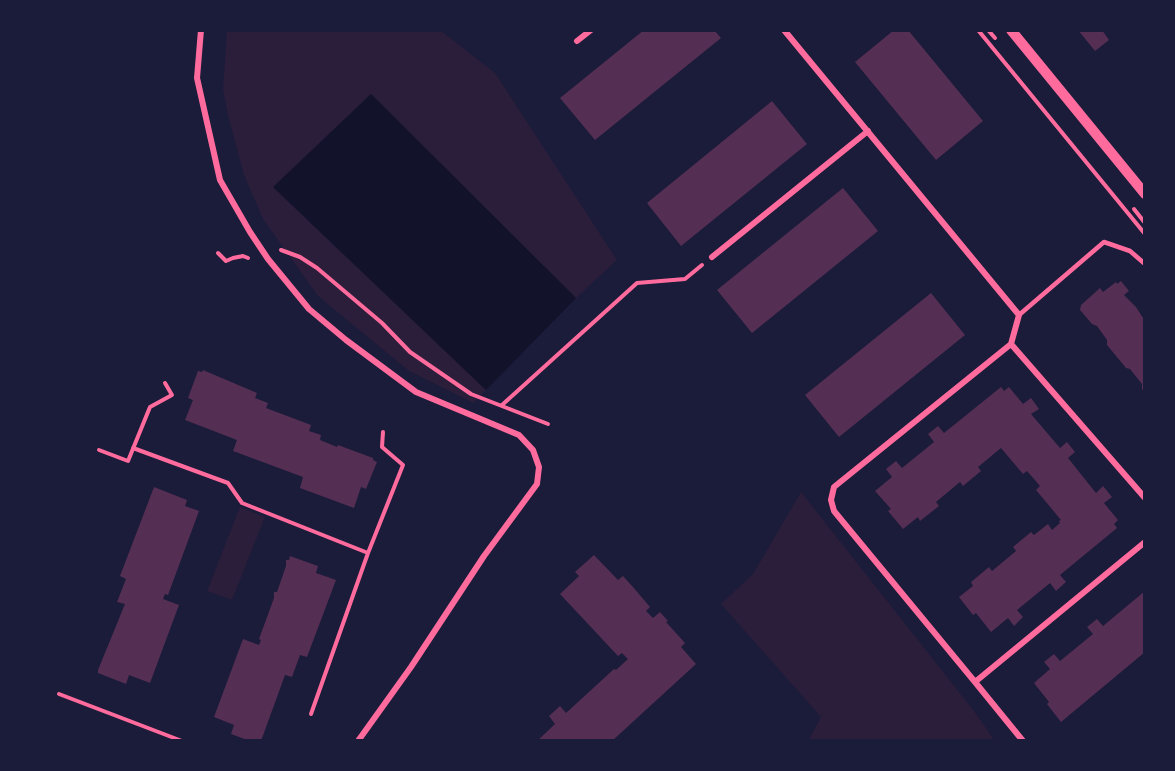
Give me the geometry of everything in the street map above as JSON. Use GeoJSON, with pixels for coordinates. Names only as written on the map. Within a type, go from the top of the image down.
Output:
{"type":"FeatureCollection","features":[{"type":"Feature","properties":{"kind":"street"},"geometry":{"type":"LineString","coordinates":[[201,30],[197,78],[220,180],[268,259],[309,309],[346,340],[416,392],[519,435],[533,450],[539,467],[537,484],[484,556],[411,667],[358,741]]}},
{"type":"Feature","properties":{"kind":"street"},"geometry":{"type":"LineString","coordinates":[[577,41],[591,30]]}},
{"type":"Feature","properties":{"kind":"street"},"geometry":{"type":"LineString","coordinates":[[784,30],[1019,315],[1011,344],[834,487],[831,500],[834,511],[1023,741]]}},
{"type":"Feature","properties":{"kind":"street"},"geometry":{"type":"LineString","coordinates":[[1011,30],[1145,194]]}},
{"type":"Feature","properties":{"kind":"street"},"geometry":{"type":"LineString","coordinates":[[712,257],[868,131]]}},
{"type":"Feature","properties":{"kind":"street"},"geometry":{"type":"LineString","coordinates":[[1011,344],[1145,498]]}},
{"type":"Feature","properties":{"kind":"street"},"geometry":{"type":"LineString","coordinates":[[975,681],[1145,542]]}},
{"type":"Feature","properties":{"kind":"lane"},"geometry":{"type":"LineString","coordinates":[[1019,315],[1104,242],[1130,251],[1145,264]]}},
{"type":"Feature","properties":{"kind":"path"},"geometry":{"type":"LineString","coordinates":[[978,30],[1145,234]]}},
{"type":"Feature","properties":{"kind":"path"},"geometry":{"type":"LineString","coordinates":[[281,250],[300,257],[317,268],[382,323],[410,352],[471,394],[548,424]]}},
{"type":"Feature","properties":{"kind":"path"},"geometry":{"type":"LineString","coordinates":[[218,253],[226,261],[243,256],[252,260]]}},
{"type":"Feature","properties":{"kind":"path"},"geometry":{"type":"LineString","coordinates":[[502,405],[637,283],[685,279],[712,257]]}},
{"type":"Feature","properties":{"kind":"path"},"geometry":{"type":"LineString","coordinates":[[99,450],[128,461],[150,407],[172,395],[165,383]]}},
{"type":"Feature","properties":{"kind":"path"},"geometry":{"type":"LineString","coordinates":[[311,714],[368,553],[403,465],[382,447],[383,432]]}},
{"type":"Feature","properties":{"kind":"path"},"geometry":{"type":"LineString","coordinates":[[133,448],[228,483],[242,503],[368,553]]}},
{"type":"Feature","properties":{"kind":"path"},"geometry":{"type":"LineString","coordinates":[[59,694],[182,741]]}},
{"type":"Feature","properties":{"kind":"shaded area"},"geometry":{"type":"Polygon","coordinates":[[[227,30],[440,30],[495,73],[617,260],[576,298],[371,94],[274,188],[486,390],[473,403],[409,371],[318,296],[263,219],[244,175],[223,89],[227,30]]]}},
{"type":"Feature","properties":{"kind":"shaded area"},"geometry":{"type":"Polygon","coordinates":[[[371,94],[576,298],[486,390],[273,187],[371,94]]]}},
{"type":"Feature","properties":{"kind":"shaded area"},"geometry":{"type":"Polygon","coordinates":[[[801,492],[974,711],[995,741],[808,741],[821,717],[721,604],[753,574],[801,492]]]}},
{"type":"Feature","properties":{"kind":"shaded area"},"geometry":{"type":"Polygon","coordinates":[[[240,507],[265,517],[232,600],[207,591],[240,507]]]}},
{"type":"Feature","properties":{"kind":"building"},"geometry":{"type":"Polygon","coordinates":[[[644,30],[714,30],[721,38],[595,140],[560,98],[644,30]]]}},
{"type":"Feature","properties":{"kind":"building"},"geometry":{"type":"Polygon","coordinates":[[[894,30],[908,30],[983,121],[936,160],[855,62],[894,30]]]}},
{"type":"Feature","properties":{"kind":"building"},"geometry":{"type":"Polygon","coordinates":[[[1078,30],[1102,30],[1109,40],[1095,51],[1078,30]]]}},
{"type":"Feature","properties":{"kind":"building"},"geometry":{"type":"Polygon","coordinates":[[[772,101],[807,144],[681,246],[647,203],[772,101]]]}},
{"type":"Feature","properties":{"kind":"building"},"geometry":{"type":"Polygon","coordinates":[[[843,188],[878,231],[752,333],[717,290],[843,188]]]}},
{"type":"Feature","properties":{"kind":"building"},"geometry":{"type":"Polygon","coordinates":[[[1121,281],[1129,291],[1124,295],[1145,321],[1145,393],[1142,384],[1107,345],[1107,340],[1097,326],[1092,324],[1080,310],[1081,305],[1100,288],[1103,292],[1121,281]]]}},
{"type":"Feature","properties":{"kind":"building"},"geometry":{"type":"Polygon","coordinates":[[[931,293],[965,335],[839,437],[805,395],[931,293]]]}},
{"type":"Feature","properties":{"kind":"building"},"geometry":{"type":"Polygon","coordinates":[[[203,370],[257,393],[255,398],[268,403],[266,408],[311,425],[309,431],[321,435],[320,440],[373,458],[377,462],[366,489],[361,487],[354,508],[300,488],[303,477],[233,451],[237,440],[185,420],[193,400],[188,398],[198,371],[203,370]]]}},
{"type":"Feature","properties":{"kind":"building"},"geometry":{"type":"Polygon","coordinates":[[[1001,387],[1004,391],[1009,387],[1023,404],[1031,398],[1039,409],[1031,414],[1060,448],[1067,442],[1075,452],[1068,458],[1096,493],[1103,486],[1112,497],[1104,503],[1118,520],[1114,524],[1117,528],[1060,575],[1066,582],[1056,591],[1050,583],[1017,610],[1023,617],[1014,626],[1008,618],[991,632],[976,613],[973,615],[959,597],[973,586],[971,582],[989,567],[992,571],[1016,551],[1013,547],[1031,532],[1034,535],[1048,524],[1052,530],[1060,523],[1061,520],[1036,490],[1040,486],[1027,471],[1023,474],[1001,448],[978,467],[981,471],[963,486],[960,482],[936,502],[939,506],[920,521],[918,517],[903,529],[888,511],[891,509],[875,491],[892,477],[886,469],[896,461],[902,468],[934,442],[928,434],[938,426],[944,433],[1001,387]]]}},
{"type":"Feature","properties":{"kind":"building"},"geometry":{"type":"Polygon","coordinates":[[[154,487],[187,500],[185,506],[199,511],[168,595],[165,594],[163,599],[179,605],[150,683],[129,675],[126,684],[98,673],[98,670],[125,604],[117,602],[126,579],[120,576],[154,487]]]}},
{"type":"Feature","properties":{"kind":"building"},"geometry":{"type":"Polygon","coordinates":[[[594,555],[618,580],[623,576],[650,607],[646,611],[653,618],[660,612],[685,643],[681,647],[696,664],[612,741],[537,741],[555,724],[549,716],[560,706],[566,713],[628,659],[622,653],[618,656],[560,594],[579,576],[575,572],[594,555]]]}},
{"type":"Feature","properties":{"kind":"building"},"geometry":{"type":"Polygon","coordinates":[[[290,556],[318,566],[316,573],[336,580],[307,657],[300,655],[292,677],[285,675],[261,741],[250,741],[231,734],[234,725],[214,717],[243,639],[259,645],[274,592],[277,592],[286,560],[289,560],[290,556]]]}},
{"type":"Feature","properties":{"kind":"building"},"geometry":{"type":"Polygon","coordinates":[[[1145,591],[1145,652],[1061,722],[1034,683],[1050,669],[1044,662],[1054,654],[1060,661],[1093,634],[1087,627],[1097,619],[1103,626],[1145,591]]]}}]}
